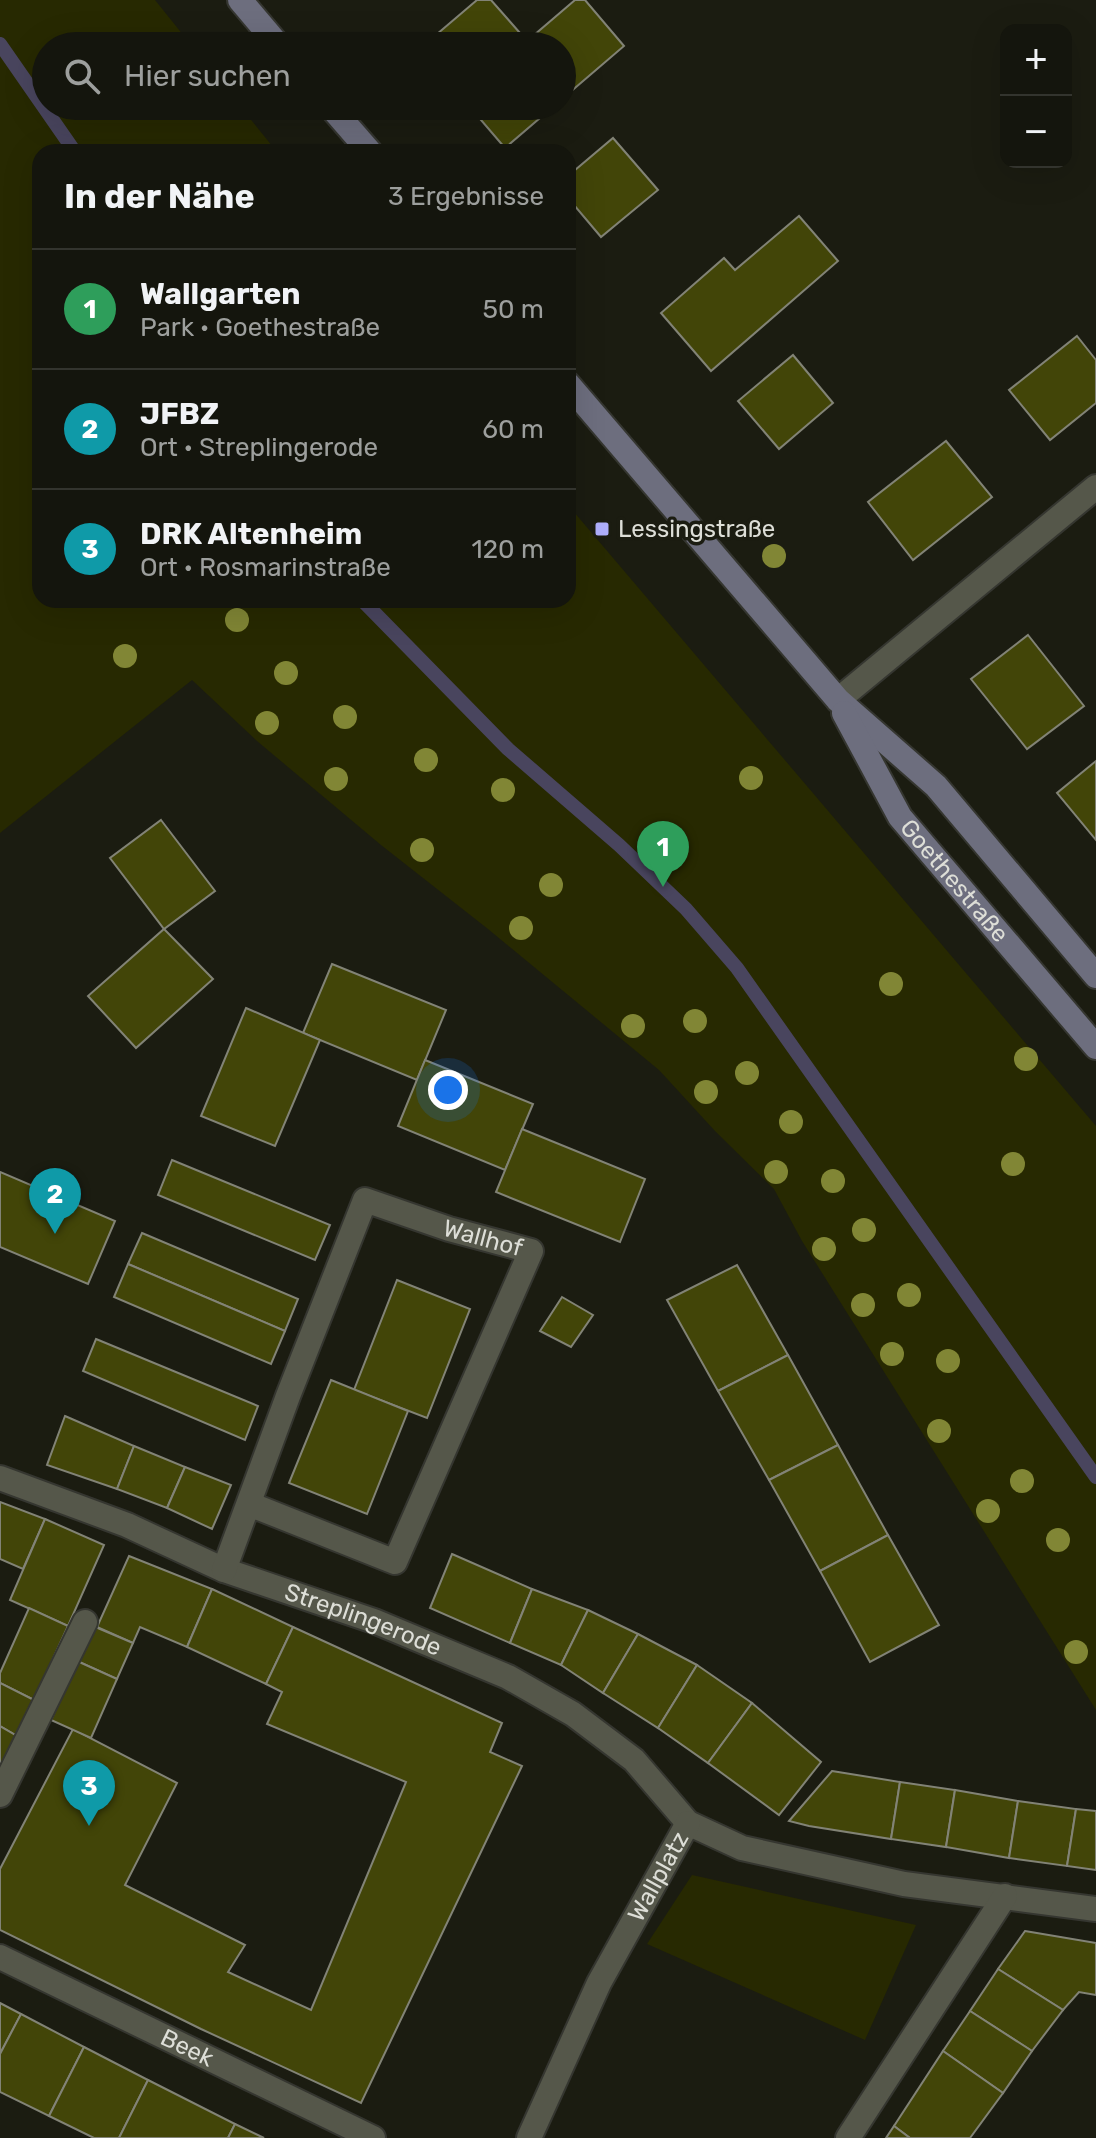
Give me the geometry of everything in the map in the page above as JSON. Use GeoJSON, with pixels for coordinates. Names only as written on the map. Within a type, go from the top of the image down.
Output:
{"type":"FeatureCollection","features":[{"type":"Feature","properties":{"kind":"main road"},"geometry":{"type":"LineString","coordinates":[[240,0],[267,32]]}},
{"type":"Feature","properties":{"kind":"main road"},"geometry":{"type":"LineString","coordinates":[[342,120],[363,144]]}},
{"type":"Feature","properties":{"kind":"main road","name":"Goethestraße"},"geometry":{"type":"LineString","coordinates":[[576,393],[838,700],[936,786],[1096,976]]}},
{"type":"Feature","properties":{"kind":"main road","name":"Goethestraße"},"geometry":{"type":"LineString","coordinates":[[838,700],[900,817],[1096,1047]]}},
{"type":"Feature","properties":{"kind":"street"},"geometry":{"type":"LineString","coordinates":[[838,700],[1096,487]]}},
{"type":"Feature","properties":{"kind":"street","name":"Wallhof"},"geometry":{"type":"LineString","coordinates":[[224,1570],[293,1383],[365,1200],[449,1229],[531,1251],[395,1562],[249,1504]]}},
{"type":"Feature","properties":{"kind":"street","name":"Streplingerode"},"geometry":{"type":"LineString","coordinates":[[0,1478],[127,1525],[224,1570],[374,1621],[508,1677],[573,1714],[634,1760],[688,1823]]}},
{"type":"Feature","properties":{"kind":"street"},"geometry":{"type":"LineString","coordinates":[[0,1795],[85,1622]]}},
{"type":"Feature","properties":{"kind":"street","name":"Wallplatz"},"geometry":{"type":"LineString","coordinates":[[529,2138],[599,1983],[688,1823],[742,1848],[904,1884],[1096,1909]]}},
{"type":"Feature","properties":{"kind":"street"},"geometry":{"type":"LineString","coordinates":[[848,2138],[1005,1896]]}},
{"type":"Feature","properties":{"kind":"street","name":"Beek"},"geometry":{"type":"LineString","coordinates":[[0,1957],[373,2138]]}},
{"type":"Feature","properties":{"kind":"green space"},"geometry":{"type":"Polygon","coordinates":[[[0,0],[155,0],[181,32],[32,32],[32,120],[251,120],[271,144],[32,144],[32,608],[576,608],[576,514],[1096,1126],[1096,1710],[802,1241],[774,1189],[659,1070],[381,845],[257,741],[192,680],[0,833],[0,0]]]}},
{"type":"Feature","properties":{"kind":"green space"},"geometry":{"type":"Polygon","coordinates":[[[692,1875],[916,1925],[865,2040],[647,1944],[692,1875]]]}},
{"type":"Feature","properties":{"kind":"building"},"geometry":{"type":"Polygon","coordinates":[[[477,0],[491,0],[519,32],[439,32],[477,0]]]}},
{"type":"Feature","properties":{"kind":"building"},"geometry":{"type":"Polygon","coordinates":[[[575,0],[585,0],[624,46],[576,87],[576,32],[538,32],[575,0]]]}},
{"type":"Feature","properties":{"kind":"building"},"geometry":{"type":"Polygon","coordinates":[[[481,120],[538,120],[510,144],[502,144],[481,120]]]}},
{"type":"Feature","properties":{"kind":"building"},"geometry":{"type":"Polygon","coordinates":[[[613,138],[658,190],[601,237],[576,207],[576,169],[613,138]]]}},
{"type":"Feature","properties":{"kind":"building"},"geometry":{"type":"Polygon","coordinates":[[[799,216],[838,261],[711,371],[661,313],[724,258],[735,270],[799,216]]]}},
{"type":"Feature","properties":{"kind":"building"},"geometry":{"type":"Polygon","coordinates":[[[1077,336],[1096,360],[1096,403],[1050,440],[1009,390],[1077,336]]]}},
{"type":"Feature","properties":{"kind":"building"},"geometry":{"type":"Polygon","coordinates":[[[793,355],[833,403],[779,449],[738,401],[793,355]]]}},
{"type":"Feature","properties":{"kind":"building"},"geometry":{"type":"Polygon","coordinates":[[[946,441],[992,497],[913,560],[868,502],[946,441]]]}},
{"type":"Feature","properties":{"kind":"building"},"geometry":{"type":"Polygon","coordinates":[[[1028,635],[1084,706],[1027,749],[971,679],[1028,635]]]}},
{"type":"Feature","properties":{"kind":"building"},"geometry":{"type":"Polygon","coordinates":[[[1096,761],[1096,840],[1057,793],[1096,761]]]}},
{"type":"Feature","properties":{"kind":"building"},"geometry":{"type":"Polygon","coordinates":[[[161,820],[215,891],[164,929],[110,858],[161,820]]]}},
{"type":"Feature","properties":{"kind":"building"},"geometry":{"type":"Polygon","coordinates":[[[164,929],[213,979],[136,1048],[88,996],[164,929]]]}},
{"type":"Feature","properties":{"kind":"building"},"geometry":{"type":"Polygon","coordinates":[[[332,964],[446,1010],[417,1080],[303,1033],[332,964]]]}},
{"type":"Feature","properties":{"kind":"building"},"geometry":{"type":"Polygon","coordinates":[[[246,1008],[320,1040],[275,1146],[201,1116],[246,1008]]]}},
{"type":"Feature","properties":{"kind":"building"},"geometry":{"type":"Polygon","coordinates":[[[425,1060],[533,1104],[505,1170],[398,1126],[425,1060]]]}},
{"type":"Feature","properties":{"kind":"building"},"geometry":{"type":"Polygon","coordinates":[[[522,1129],[645,1179],[620,1242],[496,1192],[522,1129]]]}},
{"type":"Feature","properties":{"kind":"building"},"geometry":{"type":"Polygon","coordinates":[[[172,1160],[330,1225],[315,1260],[158,1195],[172,1160]]]}},
{"type":"Feature","properties":{"kind":"building"},"geometry":{"type":"Polygon","coordinates":[[[0,1172],[115,1221],[88,1284],[0,1247],[0,1172]]]}},
{"type":"Feature","properties":{"kind":"building"},"geometry":{"type":"Polygon","coordinates":[[[142,1233],[298,1299],[285,1331],[128,1264],[142,1233]]]}},
{"type":"Feature","properties":{"kind":"building"},"geometry":{"type":"Polygon","coordinates":[[[128,1264],[285,1331],[271,1364],[114,1297],[128,1264]]]}},
{"type":"Feature","properties":{"kind":"building"},"geometry":{"type":"Polygon","coordinates":[[[737,1265],[788,1355],[718,1391],[667,1300],[737,1265]]]}},
{"type":"Feature","properties":{"kind":"building"},"geometry":{"type":"Polygon","coordinates":[[[397,1280],[470,1309],[427,1418],[354,1390],[397,1280]]]}},
{"type":"Feature","properties":{"kind":"building"},"geometry":{"type":"Polygon","coordinates":[[[562,1297],[593,1315],[571,1347],[540,1331],[562,1297]]]}},
{"type":"Feature","properties":{"kind":"building"},"geometry":{"type":"Polygon","coordinates":[[[96,1339],[258,1406],[245,1440],[83,1371],[96,1339]]]}},
{"type":"Feature","properties":{"kind":"building"},"geometry":{"type":"Polygon","coordinates":[[[788,1355],[838,1445],[769,1480],[718,1391],[788,1355]]]}},
{"type":"Feature","properties":{"kind":"building"},"geometry":{"type":"Polygon","coordinates":[[[331,1380],[408,1411],[367,1514],[289,1483],[331,1380]]]}},
{"type":"Feature","properties":{"kind":"building"},"geometry":{"type":"Polygon","coordinates":[[[65,1416],[134,1446],[117,1489],[47,1465],[65,1416]]]}},
{"type":"Feature","properties":{"kind":"building"},"geometry":{"type":"Polygon","coordinates":[[[838,1445],[888,1535],[820,1571],[769,1480],[838,1445]]]}},
{"type":"Feature","properties":{"kind":"building"},"geometry":{"type":"Polygon","coordinates":[[[134,1446],[185,1467],[167,1508],[117,1489],[134,1446]]]}},
{"type":"Feature","properties":{"kind":"building"},"geometry":{"type":"Polygon","coordinates":[[[185,1467],[231,1485],[212,1529],[167,1508],[185,1467]]]}},
{"type":"Feature","properties":{"kind":"building"},"geometry":{"type":"Polygon","coordinates":[[[0,1502],[45,1519],[23,1569],[0,1559],[0,1502]]]}},
{"type":"Feature","properties":{"kind":"building"},"geometry":{"type":"Polygon","coordinates":[[[45,1519],[104,1545],[68,1626],[10,1600],[45,1519]]]}},
{"type":"Feature","properties":{"kind":"building"},"geometry":{"type":"Polygon","coordinates":[[[888,1535],[939,1625],[870,1662],[820,1571],[888,1535]]]}},
{"type":"Feature","properties":{"kind":"building"},"geometry":{"type":"Polygon","coordinates":[[[452,1554],[532,1589],[510,1643],[430,1608],[452,1554]]]}},
{"type":"Feature","properties":{"kind":"building"},"geometry":{"type":"Polygon","coordinates":[[[129,1556],[212,1589],[187,1647],[140,1627],[133,1643],[97,1627],[129,1556]]]}},
{"type":"Feature","properties":{"kind":"building"},"geometry":{"type":"Polygon","coordinates":[[[212,1589],[293,1627],[266,1684],[187,1647],[212,1589]]]}},
{"type":"Feature","properties":{"kind":"building"},"geometry":{"type":"Polygon","coordinates":[[[532,1589],[588,1610],[561,1665],[510,1643],[532,1589]]]}},
{"type":"Feature","properties":{"kind":"building"},"geometry":{"type":"Polygon","coordinates":[[[29,1608],[68,1626],[34,1700],[0,1683],[0,1673],[29,1608]]]}},
{"type":"Feature","properties":{"kind":"building"},"geometry":{"type":"Polygon","coordinates":[[[588,1610],[638,1634],[603,1693],[561,1665],[588,1610]]]}},
{"type":"Feature","properties":{"kind":"building"},"geometry":{"type":"Polygon","coordinates":[[[93,1626],[133,1643],[117,1679],[77,1661],[93,1626]]]}},
{"type":"Feature","properties":{"kind":"building"},"geometry":{"type":"Polygon","coordinates":[[[293,1627],[502,1723],[490,1752],[522,1766],[361,2103],[201,2029],[0,1930],[0,1869],[73,1729],[177,1783],[125,1885],[245,1945],[228,1972],[311,2010],[406,1782],[267,1724],[282,1692],[266,1684],[293,1627]]]}},
{"type":"Feature","properties":{"kind":"building"},"geometry":{"type":"Polygon","coordinates":[[[638,1634],[697,1665],[658,1728],[603,1693],[638,1634]]]}},
{"type":"Feature","properties":{"kind":"building"},"geometry":{"type":"Polygon","coordinates":[[[77,1661],[117,1679],[91,1738],[51,1720],[77,1661]]]}},
{"type":"Feature","properties":{"kind":"building"},"geometry":{"type":"Polygon","coordinates":[[[697,1665],[752,1703],[708,1763],[658,1728],[697,1665]]]}},
{"type":"Feature","properties":{"kind":"building"},"geometry":{"type":"Polygon","coordinates":[[[0,1683],[34,1700],[17,1736],[0,1726],[0,1683]]]}},
{"type":"Feature","properties":{"kind":"building"},"geometry":{"type":"Polygon","coordinates":[[[752,1703],[821,1762],[779,1815],[708,1763],[752,1703]]]}},
{"type":"Feature","properties":{"kind":"building"},"geometry":{"type":"Polygon","coordinates":[[[0,1726],[17,1736],[3,1767],[0,1766],[0,1726]]]}},
{"type":"Feature","properties":{"kind":"building"},"geometry":{"type":"Polygon","coordinates":[[[832,1771],[900,1782],[891,1839],[789,1821],[832,1771]]]}},
{"type":"Feature","properties":{"kind":"building"},"geometry":{"type":"Polygon","coordinates":[[[900,1782],[955,1790],[946,1847],[891,1839],[900,1782]]]}},
{"type":"Feature","properties":{"kind":"building"},"geometry":{"type":"Polygon","coordinates":[[[955,1790],[1018,1801],[1009,1858],[946,1847],[955,1790]]]}},
{"type":"Feature","properties":{"kind":"building"},"geometry":{"type":"Polygon","coordinates":[[[1018,1801],[1076,1809],[1067,1866],[1009,1858],[1018,1801]]]}},
{"type":"Feature","properties":{"kind":"building"},"geometry":{"type":"Polygon","coordinates":[[[1076,1809],[1096,1811],[1096,1870],[1067,1866],[1076,1809]]]}},
{"type":"Feature","properties":{"kind":"building"},"geometry":{"type":"Polygon","coordinates":[[[1025,1931],[1096,1943],[1096,1995],[1079,1992],[1063,2010],[998,1969],[1025,1931]]]}},
{"type":"Feature","properties":{"kind":"building"},"geometry":{"type":"Polygon","coordinates":[[[998,1969],[1063,2010],[1032,2051],[970,2011],[998,1969]]]}},
{"type":"Feature","properties":{"kind":"building"},"geometry":{"type":"Polygon","coordinates":[[[0,2003],[21,2014],[0,2054],[0,2003]]]}},
{"type":"Feature","properties":{"kind":"building"},"geometry":{"type":"Polygon","coordinates":[[[970,2011],[1032,2051],[1003,2093],[943,2051],[970,2011]]]}},
{"type":"Feature","properties":{"kind":"building"},"geometry":{"type":"Polygon","coordinates":[[[21,2014],[84,2047],[49,2116],[0,2092],[0,2054],[21,2014]]]}},
{"type":"Feature","properties":{"kind":"building"},"geometry":{"type":"Polygon","coordinates":[[[84,2047],[148,2080],[119,2138],[94,2138],[49,2116],[84,2047]]]}},
{"type":"Feature","properties":{"kind":"building"},"geometry":{"type":"Polygon","coordinates":[[[943,2051],[1003,2093],[970,2138],[910,2138],[894,2126],[943,2051]]]}},
{"type":"Feature","properties":{"kind":"building"},"geometry":{"type":"Polygon","coordinates":[[[148,2080],[235,2124],[228,2138],[119,2138],[148,2080]]]}},
{"type":"Feature","properties":{"kind":"building"},"geometry":{"type":"Polygon","coordinates":[[[235,2124],[264,2138],[228,2138],[235,2124]]]}},
{"type":"Feature","properties":{"kind":"building"},"geometry":{"type":"Polygon","coordinates":[[[894,2126],[910,2138],[886,2138],[894,2126]]]}},
{"type":"Feature","properties":{"kind":"waterway"},"geometry":{"type":"LineString","coordinates":[[0,44],[32,90]]}},
{"type":"Feature","properties":{"kind":"waterway"},"geometry":{"type":"LineString","coordinates":[[53,120],[69,144]]}},
{"type":"Feature","properties":{"kind":"waterway"},"geometry":{"type":"LineString","coordinates":[[370,608],[508,749],[619,845],[686,909],[737,968],[1096,1477]]}},
{"type":"Feature","properties":{"kind":"place","name":"Lessingstraße"},"geometry":{"type":"Point","coordinates":[602,529]}},
{"type":"Feature","properties":{"kind":"place","name":"Wallgarten"},"geometry":{"type":"Point","coordinates":[663,887]}},
{"type":"Feature","properties":{"kind":"place","name":"JFBZ"},"geometry":{"type":"Point","coordinates":[55,1234]}},
{"type":"Feature","properties":{"kind":"place","name":"DRK Altenheim"},"geometry":{"type":"Point","coordinates":[89,1826]}}]}
